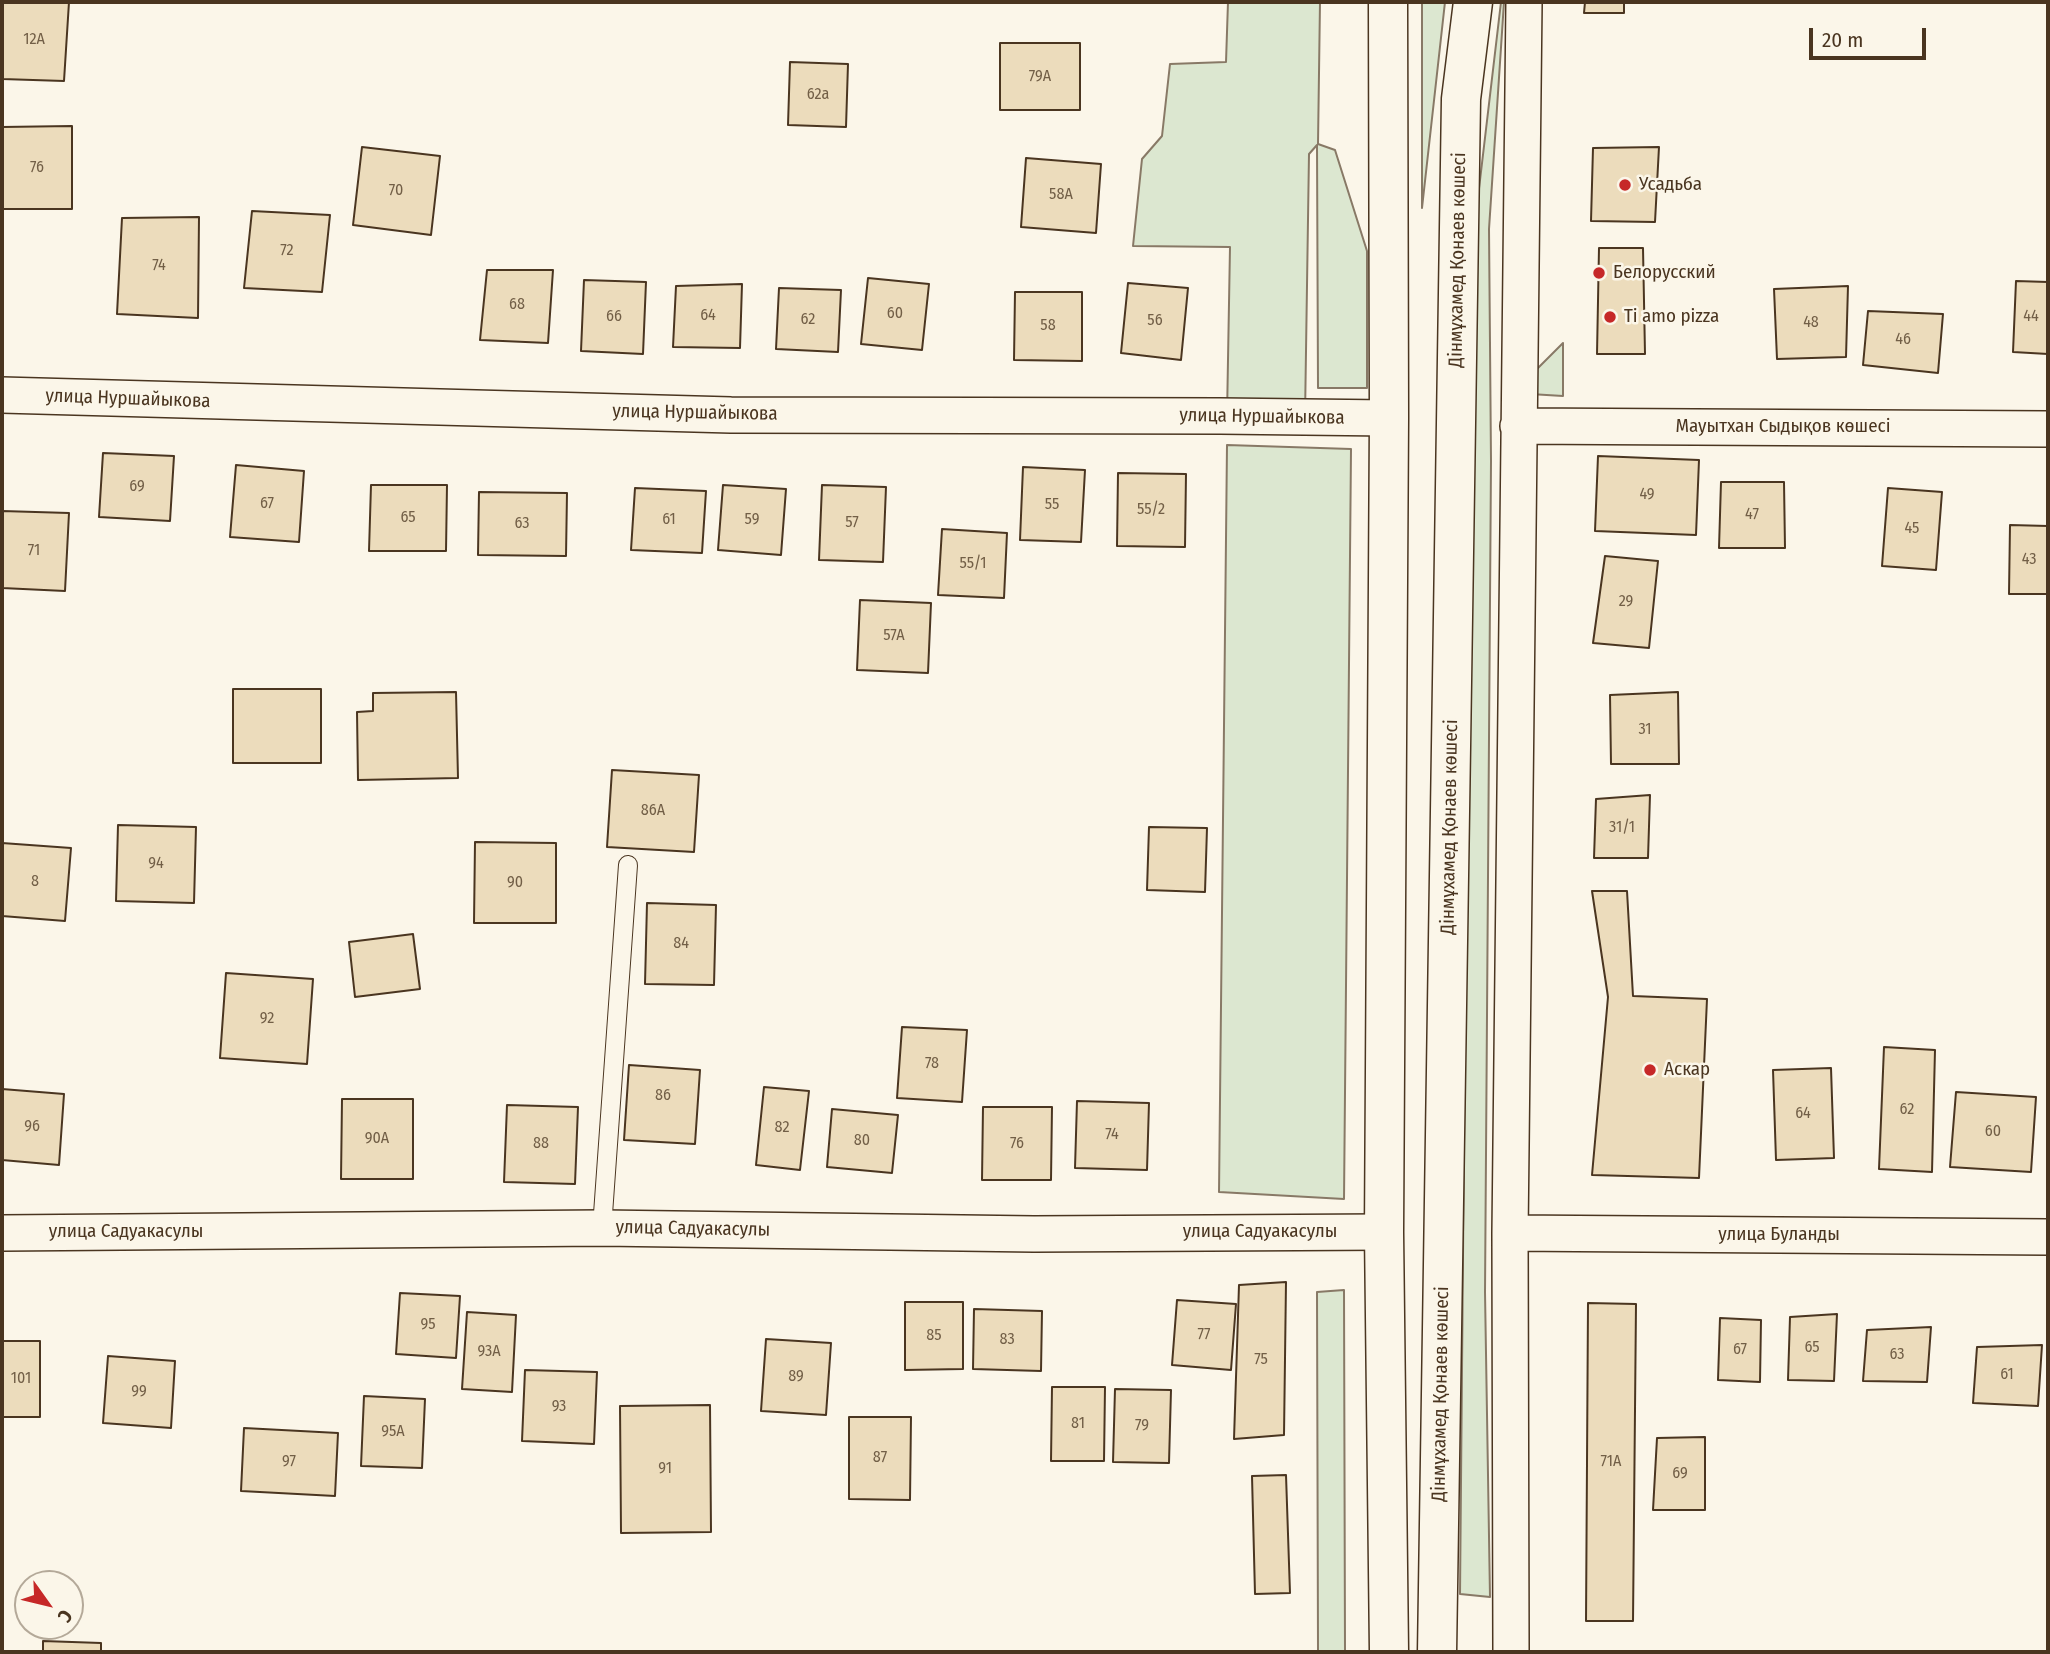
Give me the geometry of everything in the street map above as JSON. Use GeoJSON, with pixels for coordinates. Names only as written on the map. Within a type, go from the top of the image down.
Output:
{"type":"FeatureCollection","features":[{"type":"Feature","properties":{"kind":"main road"},"geometry":{"type":"LineString","coordinates":[[1388,2],[1389,418],[1384,1232],[1389,1652]]}},
{"type":"Feature","properties":{"kind":"main road","name":"Дінмұхамед Қонаев көшесі"},"geometry":{"type":"LineString","coordinates":[[1437,1652],[1461,99],[1473,2]]}},
{"type":"Feature","properties":{"kind":"street"},"geometry":{"type":"LineString","coordinates":[[1511,1652],[1510,1233],[1524,2]]}},
{"type":"Feature","properties":{"kind":"street","name":"улица Нуршайыкова"},"geometry":{"type":"LineString","coordinates":[[2,395],[731,415],[1389,418]]}},
{"type":"Feature","properties":{"kind":"street","name":"Мауытхан Сыдықов көшесі"},"geometry":{"type":"LineString","coordinates":[[1518,426],[2048,429]]}},
{"type":"Feature","properties":{"kind":"street","name":"улица Садуакасулы"},"geometry":{"type":"LineString","coordinates":[[2,1233],[603,1228],[1034,1234],[1384,1232]]}},
{"type":"Feature","properties":{"kind":"street","name":"улица Буланды"},"geometry":{"type":"LineString","coordinates":[[1510,1233],[2048,1237]]}},
{"type":"Feature","properties":{"kind":"lane"},"geometry":{"type":"LineString","coordinates":[[603,1228],[628,865]]}},
{"type":"Feature","properties":{"kind":"green space"},"geometry":{"type":"Polygon","coordinates":[[[1228,2],[1320,2],[1318,144],[1335,150],[1367,251],[1367,388],[1318,388],[1317,145],[1309,154],[1305,417],[1227,416],[1230,247],[1133,246],[1142,159],[1162,136],[1170,64],[1226,62],[1228,2]]]}},
{"type":"Feature","properties":{"kind":"green space"},"geometry":{"type":"Polygon","coordinates":[[[1422,2],[1445,2],[1422,208],[1422,2]]]}},
{"type":"Feature","properties":{"kind":"green space"},"geometry":{"type":"Polygon","coordinates":[[[1501,2],[1504,2],[1489,229],[1491,461],[1485,1292],[1490,1597],[1460,1594],[1474,231],[1501,2]]]}},
{"type":"Feature","properties":{"kind":"green space"},"geometry":{"type":"Polygon","coordinates":[[[1563,343],[1563,396],[1530,394],[1530,376],[1563,343]]]}},
{"type":"Feature","properties":{"kind":"green space"},"geometry":{"type":"Polygon","coordinates":[[[1227,445],[1351,449],[1344,1199],[1219,1192],[1227,445]]]}},
{"type":"Feature","properties":{"kind":"green space"},"geometry":{"type":"Polygon","coordinates":[[[1344,1290],[1345,1652],[1318,1652],[1317,1292],[1344,1290]]]}},
{"type":"Feature","properties":{"kind":"building"},"geometry":{"type":"Polygon","coordinates":[[[2,2],[69,2],[64,81],[2,79],[2,2]]]}},
{"type":"Feature","properties":{"kind":"building"},"geometry":{"type":"Polygon","coordinates":[[[1585,2],[1624,2],[1624,13],[1584,13],[1585,2]]]}},
{"type":"Feature","properties":{"kind":"building"},"geometry":{"type":"Polygon","coordinates":[[[1000,43],[1080,43],[1080,110],[1000,110],[1000,43]]]}},
{"type":"Feature","properties":{"kind":"building"},"geometry":{"type":"Polygon","coordinates":[[[790,62],[848,64],[846,127],[788,125],[790,62]]]}},
{"type":"Feature","properties":{"kind":"building"},"geometry":{"type":"Polygon","coordinates":[[[72,126],[72,209],[2,209],[2,127],[72,126]]]}},
{"type":"Feature","properties":{"kind":"building"},"geometry":{"type":"Polygon","coordinates":[[[362,147],[440,156],[431,235],[353,225],[362,147]]]}},
{"type":"Feature","properties":{"kind":"building","name":"Усадьба"},"geometry":{"type":"Polygon","coordinates":[[[1659,147],[1655,222],[1591,221],[1593,148],[1659,147]]]}},
{"type":"Feature","properties":{"kind":"building"},"geometry":{"type":"Polygon","coordinates":[[[1026,158],[1101,164],[1096,233],[1021,227],[1026,158]]]}},
{"type":"Feature","properties":{"kind":"building"},"geometry":{"type":"Polygon","coordinates":[[[252,211],[330,215],[322,292],[244,288],[252,211]]]}},
{"type":"Feature","properties":{"kind":"building"},"geometry":{"type":"Polygon","coordinates":[[[199,217],[198,318],[117,314],[122,218],[199,217]]]}},
{"type":"Feature","properties":{"kind":"building"},"geometry":{"type":"Polygon","coordinates":[[[1599,248],[1643,248],[1645,354],[1597,354],[1599,248]]]}},
{"type":"Feature","properties":{"kind":"building"},"geometry":{"type":"Polygon","coordinates":[[[487,270],[553,270],[548,343],[480,340],[487,270]]]}},
{"type":"Feature","properties":{"kind":"building"},"geometry":{"type":"Polygon","coordinates":[[[868,278],[929,284],[922,350],[861,344],[868,278]]]}},
{"type":"Feature","properties":{"kind":"building"},"geometry":{"type":"Polygon","coordinates":[[[584,280],[646,282],[643,354],[581,351],[584,280]]]}},
{"type":"Feature","properties":{"kind":"building"},"geometry":{"type":"Polygon","coordinates":[[[2016,281],[2048,282],[2048,354],[2013,352],[2016,281]]]}},
{"type":"Feature","properties":{"kind":"building"},"geometry":{"type":"Polygon","coordinates":[[[1128,283],[1188,288],[1181,360],[1121,353],[1128,283]]]}},
{"type":"Feature","properties":{"kind":"building"},"geometry":{"type":"Polygon","coordinates":[[[742,284],[740,348],[673,347],[676,286],[742,284]]]}},
{"type":"Feature","properties":{"kind":"building"},"geometry":{"type":"Polygon","coordinates":[[[1848,286],[1846,357],[1777,359],[1774,289],[1848,286]]]}},
{"type":"Feature","properties":{"kind":"building"},"geometry":{"type":"Polygon","coordinates":[[[779,288],[841,290],[838,352],[776,349],[779,288]]]}},
{"type":"Feature","properties":{"kind":"building"},"geometry":{"type":"Polygon","coordinates":[[[1015,292],[1082,292],[1082,361],[1014,360],[1015,292]]]}},
{"type":"Feature","properties":{"kind":"building"},"geometry":{"type":"Polygon","coordinates":[[[1868,311],[1943,314],[1938,373],[1863,365],[1868,311]]]}},
{"type":"Feature","properties":{"kind":"building"},"geometry":{"type":"Polygon","coordinates":[[[103,453],[174,456],[170,521],[99,517],[103,453]]]}},
{"type":"Feature","properties":{"kind":"building"},"geometry":{"type":"Polygon","coordinates":[[[1598,456],[1699,460],[1696,535],[1595,531],[1598,456]]]}},
{"type":"Feature","properties":{"kind":"building"},"geometry":{"type":"Polygon","coordinates":[[[236,465],[304,471],[299,542],[230,537],[236,465]]]}},
{"type":"Feature","properties":{"kind":"building"},"geometry":{"type":"Polygon","coordinates":[[[1023,467],[1085,470],[1081,542],[1020,540],[1023,467]]]}},
{"type":"Feature","properties":{"kind":"building"},"geometry":{"type":"Polygon","coordinates":[[[1118,473],[1186,474],[1185,547],[1117,546],[1118,473]]]}},
{"type":"Feature","properties":{"kind":"building"},"geometry":{"type":"Polygon","coordinates":[[[1721,482],[1784,482],[1785,548],[1719,548],[1721,482]]]}},
{"type":"Feature","properties":{"kind":"building"},"geometry":{"type":"Polygon","coordinates":[[[371,485],[447,485],[446,551],[369,551],[371,485]]]}},
{"type":"Feature","properties":{"kind":"building"},"geometry":{"type":"Polygon","coordinates":[[[723,485],[786,489],[781,555],[718,550],[723,485]]]}},
{"type":"Feature","properties":{"kind":"building"},"geometry":{"type":"Polygon","coordinates":[[[822,485],[886,487],[883,562],[819,560],[822,485]]]}},
{"type":"Feature","properties":{"kind":"building"},"geometry":{"type":"Polygon","coordinates":[[[635,488],[706,491],[702,553],[631,550],[635,488]]]}},
{"type":"Feature","properties":{"kind":"building"},"geometry":{"type":"Polygon","coordinates":[[[1888,488],[1942,492],[1936,570],[1882,566],[1888,488]]]}},
{"type":"Feature","properties":{"kind":"building"},"geometry":{"type":"Polygon","coordinates":[[[479,492],[567,493],[566,556],[478,555],[479,492]]]}},
{"type":"Feature","properties":{"kind":"building"},"geometry":{"type":"Polygon","coordinates":[[[2,511],[69,513],[65,591],[2,588],[2,511]]]}},
{"type":"Feature","properties":{"kind":"building"},"geometry":{"type":"Polygon","coordinates":[[[2010,525],[2048,526],[2048,594],[2009,594],[2010,525]]]}},
{"type":"Feature","properties":{"kind":"building"},"geometry":{"type":"Polygon","coordinates":[[[942,529],[1007,533],[1004,598],[938,595],[942,529]]]}},
{"type":"Feature","properties":{"kind":"building"},"geometry":{"type":"Polygon","coordinates":[[[1605,556],[1658,561],[1649,648],[1593,643],[1605,556]]]}},
{"type":"Feature","properties":{"kind":"building"},"geometry":{"type":"Polygon","coordinates":[[[860,600],[931,603],[928,673],[857,670],[860,600]]]}},
{"type":"Feature","properties":{"kind":"building"},"geometry":{"type":"Polygon","coordinates":[[[233,689],[321,689],[321,763],[233,763],[233,689]]]}},
{"type":"Feature","properties":{"kind":"building"},"geometry":{"type":"Polygon","coordinates":[[[456,692],[458,778],[358,780],[357,712],[373,711],[373,693],[456,692]]]}},
{"type":"Feature","properties":{"kind":"building"},"geometry":{"type":"Polygon","coordinates":[[[1678,692],[1679,764],[1611,764],[1610,695],[1678,692]]]}},
{"type":"Feature","properties":{"kind":"building"},"geometry":{"type":"Polygon","coordinates":[[[612,770],[699,775],[694,852],[607,847],[612,770]]]}},
{"type":"Feature","properties":{"kind":"building"},"geometry":{"type":"Polygon","coordinates":[[[1650,795],[1648,858],[1594,858],[1596,799],[1650,795]]]}},
{"type":"Feature","properties":{"kind":"building"},"geometry":{"type":"Polygon","coordinates":[[[118,825],[196,827],[194,903],[116,901],[118,825]]]}},
{"type":"Feature","properties":{"kind":"building"},"geometry":{"type":"Polygon","coordinates":[[[1149,827],[1207,828],[1205,892],[1147,890],[1149,827]]]}},
{"type":"Feature","properties":{"kind":"building"},"geometry":{"type":"Polygon","coordinates":[[[475,842],[556,843],[556,923],[474,923],[475,842]]]}},
{"type":"Feature","properties":{"kind":"building"},"geometry":{"type":"Polygon","coordinates":[[[2,843],[71,848],[65,921],[2,916],[2,843]]]}},
{"type":"Feature","properties":{"kind":"building"},"geometry":{"type":"Polygon","coordinates":[[[1592,891],[1627,891],[1633,996],[1707,999],[1699,1178],[1592,1175],[1608,997],[1592,891]]]}},
{"type":"Feature","properties":{"kind":"building"},"geometry":{"type":"Polygon","coordinates":[[[647,903],[716,905],[714,985],[645,984],[647,903]]]}},
{"type":"Feature","properties":{"kind":"building"},"geometry":{"type":"Polygon","coordinates":[[[413,934],[420,989],[355,997],[349,942],[413,934]]]}},
{"type":"Feature","properties":{"kind":"building"},"geometry":{"type":"Polygon","coordinates":[[[226,973],[313,979],[307,1064],[220,1058],[226,973]]]}},
{"type":"Feature","properties":{"kind":"building"},"geometry":{"type":"Polygon","coordinates":[[[902,1027],[967,1030],[962,1102],[897,1098],[902,1027]]]}},
{"type":"Feature","properties":{"kind":"building"},"geometry":{"type":"Polygon","coordinates":[[[1884,1047],[1935,1050],[1932,1172],[1879,1169],[1884,1047]]]}},
{"type":"Feature","properties":{"kind":"building"},"geometry":{"type":"Polygon","coordinates":[[[629,1065],[700,1070],[695,1144],[624,1140],[629,1065]]]}},
{"type":"Feature","properties":{"kind":"building"},"geometry":{"type":"Polygon","coordinates":[[[1831,1068],[1834,1158],[1776,1160],[1773,1070],[1831,1068]]]}},
{"type":"Feature","properties":{"kind":"building"},"geometry":{"type":"Polygon","coordinates":[[[764,1087],[809,1091],[800,1170],[756,1165],[764,1087]]]}},
{"type":"Feature","properties":{"kind":"building"},"geometry":{"type":"Polygon","coordinates":[[[2,1089],[64,1094],[59,1165],[2,1160],[2,1089]]]}},
{"type":"Feature","properties":{"kind":"building"},"geometry":{"type":"Polygon","coordinates":[[[1956,1092],[2036,1097],[2031,1172],[1950,1167],[1956,1092]]]}},
{"type":"Feature","properties":{"kind":"building"},"geometry":{"type":"Polygon","coordinates":[[[342,1099],[413,1099],[413,1179],[341,1179],[342,1099]]]}},
{"type":"Feature","properties":{"kind":"building"},"geometry":{"type":"Polygon","coordinates":[[[1077,1101],[1149,1103],[1147,1170],[1075,1168],[1077,1101]]]}},
{"type":"Feature","properties":{"kind":"building"},"geometry":{"type":"Polygon","coordinates":[[[507,1105],[578,1107],[575,1184],[504,1182],[507,1105]]]}},
{"type":"Feature","properties":{"kind":"building"},"geometry":{"type":"Polygon","coordinates":[[[983,1107],[1052,1107],[1051,1180],[982,1180],[983,1107]]]}},
{"type":"Feature","properties":{"kind":"building"},"geometry":{"type":"Polygon","coordinates":[[[832,1109],[898,1115],[892,1173],[827,1167],[832,1109]]]}},
{"type":"Feature","properties":{"kind":"building"},"geometry":{"type":"Polygon","coordinates":[[[1286,1282],[1284,1435],[1234,1439],[1239,1285],[1286,1282]]]}},
{"type":"Feature","properties":{"kind":"building"},"geometry":{"type":"Polygon","coordinates":[[[400,1293],[460,1296],[456,1358],[396,1354],[400,1293]]]}},
{"type":"Feature","properties":{"kind":"building"},"geometry":{"type":"Polygon","coordinates":[[[1177,1300],[1236,1304],[1231,1370],[1172,1365],[1177,1300]]]}},
{"type":"Feature","properties":{"kind":"building"},"geometry":{"type":"Polygon","coordinates":[[[905,1302],[963,1302],[963,1369],[905,1370],[905,1302]]]}},
{"type":"Feature","properties":{"kind":"building"},"geometry":{"type":"Polygon","coordinates":[[[1588,1303],[1636,1304],[1633,1621],[1586,1621],[1588,1303]]]}},
{"type":"Feature","properties":{"kind":"building"},"geometry":{"type":"Polygon","coordinates":[[[974,1309],[1042,1311],[1041,1371],[973,1369],[974,1309]]]}},
{"type":"Feature","properties":{"kind":"building"},"geometry":{"type":"Polygon","coordinates":[[[467,1312],[516,1315],[512,1392],[462,1389],[467,1312]]]}},
{"type":"Feature","properties":{"kind":"building"},"geometry":{"type":"Polygon","coordinates":[[[1837,1314],[1834,1381],[1788,1380],[1790,1317],[1837,1314]]]}},
{"type":"Feature","properties":{"kind":"building"},"geometry":{"type":"Polygon","coordinates":[[[1720,1318],[1761,1320],[1760,1382],[1718,1380],[1720,1318]]]}},
{"type":"Feature","properties":{"kind":"building"},"geometry":{"type":"Polygon","coordinates":[[[1931,1327],[1927,1382],[1863,1381],[1867,1330],[1931,1327]]]}},
{"type":"Feature","properties":{"kind":"building"},"geometry":{"type":"Polygon","coordinates":[[[766,1339],[831,1343],[826,1415],[761,1411],[766,1339]]]}},
{"type":"Feature","properties":{"kind":"building"},"geometry":{"type":"Polygon","coordinates":[[[2,1341],[40,1341],[40,1417],[2,1417],[2,1341]]]}},
{"type":"Feature","properties":{"kind":"building"},"geometry":{"type":"Polygon","coordinates":[[[2042,1345],[2038,1406],[1973,1403],[1977,1347],[2042,1345]]]}},
{"type":"Feature","properties":{"kind":"building"},"geometry":{"type":"Polygon","coordinates":[[[108,1356],[175,1361],[171,1428],[103,1423],[108,1356]]]}},
{"type":"Feature","properties":{"kind":"building"},"geometry":{"type":"Polygon","coordinates":[[[525,1370],[597,1372],[594,1444],[522,1441],[525,1370]]]}},
{"type":"Feature","properties":{"kind":"building"},"geometry":{"type":"Polygon","coordinates":[[[1052,1387],[1105,1387],[1104,1461],[1051,1461],[1052,1387]]]}},
{"type":"Feature","properties":{"kind":"building"},"geometry":{"type":"Polygon","coordinates":[[[1115,1389],[1171,1390],[1169,1463],[1113,1462],[1115,1389]]]}},
{"type":"Feature","properties":{"kind":"building"},"geometry":{"type":"Polygon","coordinates":[[[364,1396],[425,1399],[422,1468],[361,1466],[364,1396]]]}},
{"type":"Feature","properties":{"kind":"building"},"geometry":{"type":"Polygon","coordinates":[[[710,1405],[711,1532],[621,1533],[620,1406],[710,1405]]]}},
{"type":"Feature","properties":{"kind":"building"},"geometry":{"type":"Polygon","coordinates":[[[849,1417],[911,1417],[910,1500],[849,1499],[849,1417]]]}},
{"type":"Feature","properties":{"kind":"building"},"geometry":{"type":"Polygon","coordinates":[[[244,1428],[338,1433],[335,1496],[241,1491],[244,1428]]]}},
{"type":"Feature","properties":{"kind":"building"},"geometry":{"type":"Polygon","coordinates":[[[1705,1437],[1705,1510],[1653,1510],[1657,1438],[1705,1437]]]}},
{"type":"Feature","properties":{"kind":"building"},"geometry":{"type":"Polygon","coordinates":[[[1286,1475],[1290,1593],[1255,1594],[1252,1476],[1286,1475]]]}},
{"type":"Feature","properties":{"kind":"building"},"geometry":{"type":"Polygon","coordinates":[[[43,1641],[101,1643],[101,1652],[43,1652],[43,1641]]]}},
{"type":"Feature","properties":{"kind":"place","name":"Усадьба"},"geometry":{"type":"Point","coordinates":[1625,185]}},
{"type":"Feature","properties":{"kind":"place","name":"Белорусский"},"geometry":{"type":"Point","coordinates":[1599,273]}},
{"type":"Feature","properties":{"kind":"place","name":"Ti amo pizza"},"geometry":{"type":"Point","coordinates":[1610,317]}},
{"type":"Feature","properties":{"kind":"place","name":"Аскар"},"geometry":{"type":"Point","coordinates":[1650,1070]}}]}
